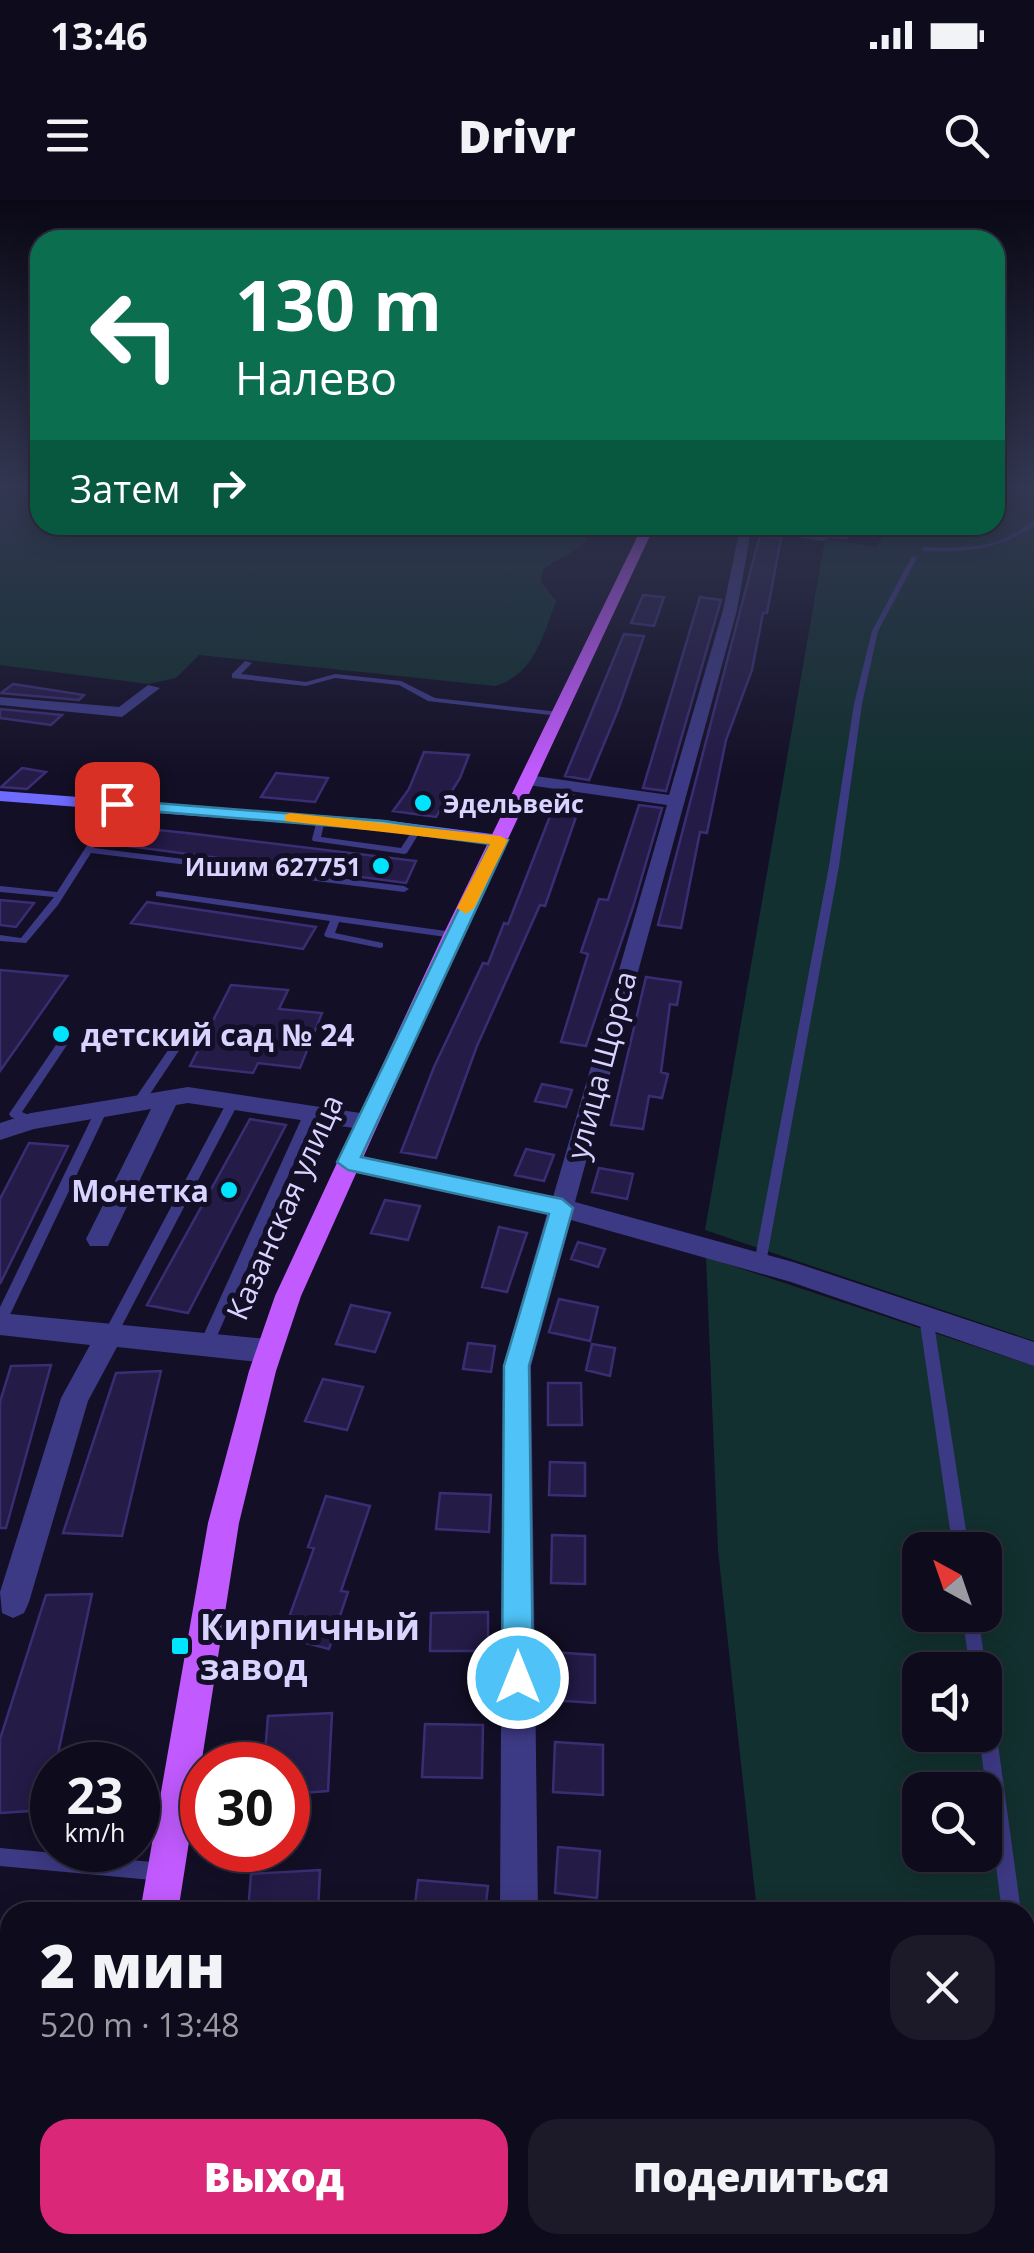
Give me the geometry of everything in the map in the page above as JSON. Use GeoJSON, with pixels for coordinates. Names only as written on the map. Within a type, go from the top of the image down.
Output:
{"type":"FeatureCollection","features":[{"type":"Feature","properties":{"kind":"main road","name":"Казанская улица"},"geometry":{"type":"LineString","coordinates":[[160,1902],[226,1496],[267,1351],[348,1162],[453,934],[621,583]]}},
{"type":"Feature","properties":{"kind":"street","name":"улица Щорса"},"geometry":{"type":"LineString","coordinates":[[518,1902],[517,1366],[673,801],[730,610],[734,583]]}},
{"type":"Feature","properties":{"kind":"street"},"geometry":{"type":"LineString","coordinates":[[0,700],[122,712],[153,688]]}},
{"type":"Feature","properties":{"kind":"street"},"geometry":{"type":"LineString","coordinates":[[528,780],[673,801]]}},
{"type":"Feature","properties":{"kind":"street"},"geometry":{"type":"LineString","coordinates":[[0,796],[321,820],[500,840]]}},
{"type":"Feature","properties":{"kind":"street"},"geometry":{"type":"LineString","coordinates":[[0,1132],[31,1121],[188,1095],[367,1122]]}},
{"type":"Feature","properties":{"kind":"street"},"geometry":{"type":"LineString","coordinates":[[99,1239],[168,1098]]}},
{"type":"Feature","properties":{"kind":"street"},"geometry":{"type":"LineString","coordinates":[[348,1162],[562,1208],[760,1263],[1034,1354]]}},
{"type":"Feature","properties":{"kind":"street"},"geometry":{"type":"LineString","coordinates":[[0,1323],[267,1351]]}},
{"type":"Feature","properties":{"kind":"street"},"geometry":{"type":"LineString","coordinates":[[13,1602],[74,1398],[110,1335]]}},
{"type":"Feature","properties":{"kind":"lane"},"geometry":{"type":"LineString","coordinates":[[760,1263],[834,866],[858,704],[875,631],[901,583]]}},
{"type":"Feature","properties":{"kind":"lane"},"geometry":{"type":"LineString","coordinates":[[248,663],[235,676],[306,684],[336,676],[384,681],[400,683],[434,700]]}},
{"type":"Feature","properties":{"kind":"lane"},"geometry":{"type":"LineString","coordinates":[[414,698],[559,714]]}},
{"type":"Feature","properties":{"kind":"lane"},"geometry":{"type":"LineString","coordinates":[[455,815],[461,801],[515,808]]}},
{"type":"Feature","properties":{"kind":"lane"},"geometry":{"type":"LineString","coordinates":[[0,938],[23,941],[60,895],[117,804]]}},
{"type":"Feature","properties":{"kind":"lane"},"geometry":{"type":"LineString","coordinates":[[88,850],[404,890]]}},
{"type":"Feature","properties":{"kind":"lane"},"geometry":{"type":"LineString","coordinates":[[0,890],[60,895]]}},
{"type":"Feature","properties":{"kind":"lane"},"geometry":{"type":"LineString","coordinates":[[159,894],[453,934]]}},
{"type":"Feature","properties":{"kind":"lane"},"geometry":{"type":"LineString","coordinates":[[336,918],[328,935],[380,944]]}},
{"type":"Feature","properties":{"kind":"lane"},"geometry":{"type":"LineString","coordinates":[[138,1103],[179,1042]]}},
{"type":"Feature","properties":{"kind":"lane"},"geometry":{"type":"LineString","coordinates":[[31,1121],[16,1114],[62,1045]]}},
{"type":"Feature","properties":{"kind":"lane"},"geometry":{"type":"LineString","coordinates":[[110,1335],[233,1102]]}},
{"type":"Feature","properties":{"kind":"lane"},"geometry":{"type":"LineString","coordinates":[[0,1323],[102,1109]]}},
{"type":"Feature","properties":{"kind":"lane"},"geometry":{"type":"LineString","coordinates":[[206,1345],[310,1113]]}},
{"type":"Feature","properties":{"kind":"lane"},"geometry":{"type":"LineString","coordinates":[[926,1317],[957,1532]]}},
{"type":"Feature","properties":{"kind":"lane"},"geometry":{"type":"LineString","coordinates":[[990,1752],[1011,1902]]}},
{"type":"Feature","properties":{"kind":"lane"},"geometry":{"type":"LineString","coordinates":[[0,1857],[165,1872]]}},
{"type":"Feature","properties":{"kind":"green space"},"geometry":{"type":"Polygon","coordinates":[[[0,583],[542,583],[556,601],[528,664],[508,681],[495,686],[199,655],[176,678],[148,684],[0,665],[0,583]]]}},
{"type":"Feature","properties":{"kind":"green space"},"geometry":{"type":"Polygon","coordinates":[[[817,583],[1034,583],[1034,1341],[705,1230],[817,583]]]}},
{"type":"Feature","properties":{"kind":"green space"},"geometry":{"type":"Polygon","coordinates":[[[706,1257],[1034,1366],[1034,1902],[756,1902],[718,1550],[706,1257]]]}},
{"type":"Feature","properties":{"kind":"building"},"geometry":{"type":"Polygon","coordinates":[[[747,583],[773,583],[752,670],[726,740],[707,833],[700,832],[681,928],[658,925],[747,583]]]}},
{"type":"Feature","properties":{"kind":"building"},"geometry":{"type":"Polygon","coordinates":[[[643,595],[664,597],[654,626],[631,623],[643,595]]]}},
{"type":"Feature","properties":{"kind":"building"},"geometry":{"type":"Polygon","coordinates":[[[700,597],[721,600],[666,791],[643,788],[700,597]]]}},
{"type":"Feature","properties":{"kind":"building"},"geometry":{"type":"Polygon","coordinates":[[[624,634],[644,636],[589,780],[565,776],[624,634]]]}},
{"type":"Feature","properties":{"kind":"building"},"geometry":{"type":"Polygon","coordinates":[[[13,684],[84,695],[79,700],[1,693],[13,684]]]}},
{"type":"Feature","properties":{"kind":"building"},"geometry":{"type":"Polygon","coordinates":[[[0,709],[62,715],[51,725],[0,718],[0,709]]]}},
{"type":"Feature","properties":{"kind":"building"},"geometry":{"type":"Polygon","coordinates":[[[424,752],[469,755],[436,817],[393,811],[409,789],[424,752]]]}},
{"type":"Feature","properties":{"kind":"building"},"geometry":{"type":"Polygon","coordinates":[[[22,768],[46,772],[27,789],[1,787],[22,768]]]}},
{"type":"Feature","properties":{"kind":"building"},"geometry":{"type":"Polygon","coordinates":[[[276,773],[328,778],[315,802],[261,797],[276,773]]]}},
{"type":"Feature","properties":{"kind":"building"},"geometry":{"type":"Polygon","coordinates":[[[559,793],[583,797],[545,906],[540,905],[477,1046],[436,1158],[401,1152],[434,1067],[483,963],[488,964],[504,923],[508,924],[559,793]]]}},
{"type":"Feature","properties":{"kind":"building"},"geometry":{"type":"Polygon","coordinates":[[[639,805],[662,808],[633,907],[586,1046],[561,1042],[588,954],[581,952],[599,899],[608,900],[639,805]]]}},
{"type":"Feature","properties":{"kind":"building"},"geometry":{"type":"Polygon","coordinates":[[[129,827],[416,861],[406,883],[113,844],[129,827]]]}},
{"type":"Feature","properties":{"kind":"building"},"geometry":{"type":"Polygon","coordinates":[[[0,900],[34,903],[16,927],[0,925],[0,900]]]}},
{"type":"Feature","properties":{"kind":"building"},"geometry":{"type":"Polygon","coordinates":[[[147,902],[316,927],[303,949],[131,923],[147,902]]]}},
{"type":"Feature","properties":{"kind":"building"},"geometry":{"type":"Polygon","coordinates":[[[0,970],[67,976],[0,1071],[0,970]]]}},
{"type":"Feature","properties":{"kind":"building"},"geometry":{"type":"Polygon","coordinates":[[[646,977],[681,982],[677,1005],[670,1004],[661,1072],[668,1074],[662,1098],[649,1096],[643,1129],[611,1125],[646,977]]]}},
{"type":"Feature","properties":{"kind":"building"},"geometry":{"type":"Polygon","coordinates":[[[231,985],[288,990],[279,1009],[322,1013],[300,1068],[258,1063],[253,1073],[190,1066],[231,985]]]}},
{"type":"Feature","properties":{"kind":"building"},"geometry":{"type":"Polygon","coordinates":[[[542,1084],[572,1090],[566,1107],[535,1101],[542,1084]]]}},
{"type":"Feature","properties":{"kind":"building"},"geometry":{"type":"Polygon","coordinates":[[[250,1119],[286,1125],[188,1313],[147,1305],[250,1119]]]}},
{"type":"Feature","properties":{"kind":"building"},"geometry":{"type":"Polygon","coordinates":[[[29,1143],[68,1146],[0,1284],[0,1199],[29,1143]]]}},
{"type":"Feature","properties":{"kind":"building"},"geometry":{"type":"Polygon","coordinates":[[[526,1149],[554,1155],[544,1181],[515,1175],[526,1149]]]}},
{"type":"Feature","properties":{"kind":"building"},"geometry":{"type":"Polygon","coordinates":[[[599,1168],[633,1174],[627,1199],[592,1192],[599,1168]]]}},
{"type":"Feature","properties":{"kind":"building"},"geometry":{"type":"Polygon","coordinates":[[[385,1200],[420,1206],[408,1240],[371,1233],[385,1200]]]}},
{"type":"Feature","properties":{"kind":"building"},"geometry":{"type":"Polygon","coordinates":[[[499,1227],[527,1233],[507,1292],[482,1287],[499,1227]]]}},
{"type":"Feature","properties":{"kind":"building"},"geometry":{"type":"Polygon","coordinates":[[[578,1242],[605,1249],[598,1267],[571,1259],[578,1242]]]}},
{"type":"Feature","properties":{"kind":"building"},"geometry":{"type":"Polygon","coordinates":[[[559,1299],[598,1307],[590,1341],[549,1332],[559,1299]]]}},
{"type":"Feature","properties":{"kind":"building"},"geometry":{"type":"Polygon","coordinates":[[[351,1305],[390,1313],[375,1352],[336,1344],[351,1305]]]}},
{"type":"Feature","properties":{"kind":"building"},"geometry":{"type":"Polygon","coordinates":[[[468,1343],[495,1346],[491,1372],[463,1369],[468,1343]]]}},
{"type":"Feature","properties":{"kind":"building"},"geometry":{"type":"Polygon","coordinates":[[[592,1344],[615,1348],[610,1376],[586,1370],[592,1344]]]}},
{"type":"Feature","properties":{"kind":"building"},"geometry":{"type":"Polygon","coordinates":[[[51,1365],[6,1528],[0,1528],[0,1402],[11,1366],[51,1365]]]}},
{"type":"Feature","properties":{"kind":"building"},"geometry":{"type":"Polygon","coordinates":[[[161,1371],[122,1536],[63,1533],[116,1373],[161,1371]]]}},
{"type":"Feature","properties":{"kind":"building"},"geometry":{"type":"Polygon","coordinates":[[[323,1379],[363,1387],[347,1430],[305,1421],[323,1379]]]}},
{"type":"Feature","properties":{"kind":"building"},"geometry":{"type":"Polygon","coordinates":[[[548,1383],[581,1383],[582,1425],[548,1425],[548,1383]]]}},
{"type":"Feature","properties":{"kind":"building"},"geometry":{"type":"Polygon","coordinates":[[[550,1462],[585,1463],[585,1496],[549,1495],[550,1462]]]}},
{"type":"Feature","properties":{"kind":"building"},"geometry":{"type":"Polygon","coordinates":[[[440,1493],[491,1495],[489,1532],[436,1529],[440,1493]]]}},
{"type":"Feature","properties":{"kind":"building"},"geometry":{"type":"Polygon","coordinates":[[[326,1496],[370,1506],[341,1591],[348,1592],[329,1649],[282,1637],[314,1548],[308,1547],[326,1496]]]}},
{"type":"Feature","properties":{"kind":"building"},"geometry":{"type":"Polygon","coordinates":[[[552,1535],[585,1536],[585,1584],[551,1583],[552,1535]]]}},
{"type":"Feature","properties":{"kind":"building"},"geometry":{"type":"Polygon","coordinates":[[[92,1594],[60,1742],[30,1742],[30,1811],[0,1813],[0,1739],[46,1595],[92,1594]]]}},
{"type":"Feature","properties":{"kind":"building"},"geometry":{"type":"Polygon","coordinates":[[[488,1612],[488,1651],[430,1651],[431,1613],[488,1612]]]}},
{"type":"Feature","properties":{"kind":"building"},"geometry":{"type":"Polygon","coordinates":[[[552,1652],[595,1655],[595,1703],[550,1700],[552,1652]]]}},
{"type":"Feature","properties":{"kind":"building"},"geometry":{"type":"Polygon","coordinates":[[[332,1713],[328,1791],[310,1792],[310,1742],[266,1742],[268,1716],[332,1713]]]}},
{"type":"Feature","properties":{"kind":"building"},"geometry":{"type":"Polygon","coordinates":[[[425,1724],[483,1725],[482,1778],[422,1777],[425,1724]]]}},
{"type":"Feature","properties":{"kind":"building"},"geometry":{"type":"Polygon","coordinates":[[[555,1742],[603,1745],[603,1795],[553,1792],[555,1742]]]}},
{"type":"Feature","properties":{"kind":"building"},"geometry":{"type":"Polygon","coordinates":[[[558,1847],[600,1851],[597,1898],[555,1893],[558,1847]]]}},
{"type":"Feature","properties":{"kind":"building"},"geometry":{"type":"Polygon","coordinates":[[[320,1870],[318,1902],[249,1902],[251,1874],[320,1870]]]}},
{"type":"Feature","properties":{"kind":"building"},"geometry":{"type":"Polygon","coordinates":[[[418,1880],[488,1886],[486,1902],[415,1902],[418,1880]]]}},
{"type":"Feature","properties":{"kind":"slow traffic"},"geometry":{"type":"LineString","coordinates":[[290,818],[500,840],[466,908]]}},
{"type":"Feature","properties":{"kind":"place","name":"Эдельвейс"},"geometry":{"type":"Point","coordinates":[423,803]}},
{"type":"Feature","properties":{"kind":"place","name":"Ишим 627751"},"geometry":{"type":"Point","coordinates":[381,866]}},
{"type":"Feature","properties":{"kind":"place","name":"детский сад № 24"},"geometry":{"type":"Point","coordinates":[61,1034]}},
{"type":"Feature","properties":{"kind":"place","name":"Монетка"},"geometry":{"type":"Point","coordinates":[229,1190]}},
{"type":"Feature","properties":{"kind":"place","name":"Кирпичный завод"},"geometry":{"type":"Point","coordinates":[180,1646]}},
{"type":"Feature","properties":{"kind":"route"},"geometry":{"type":"LineString","coordinates":[[117,804],[384,825],[500,840],[348,1162],[562,1208],[517,1366],[518,1678]]}}]}
